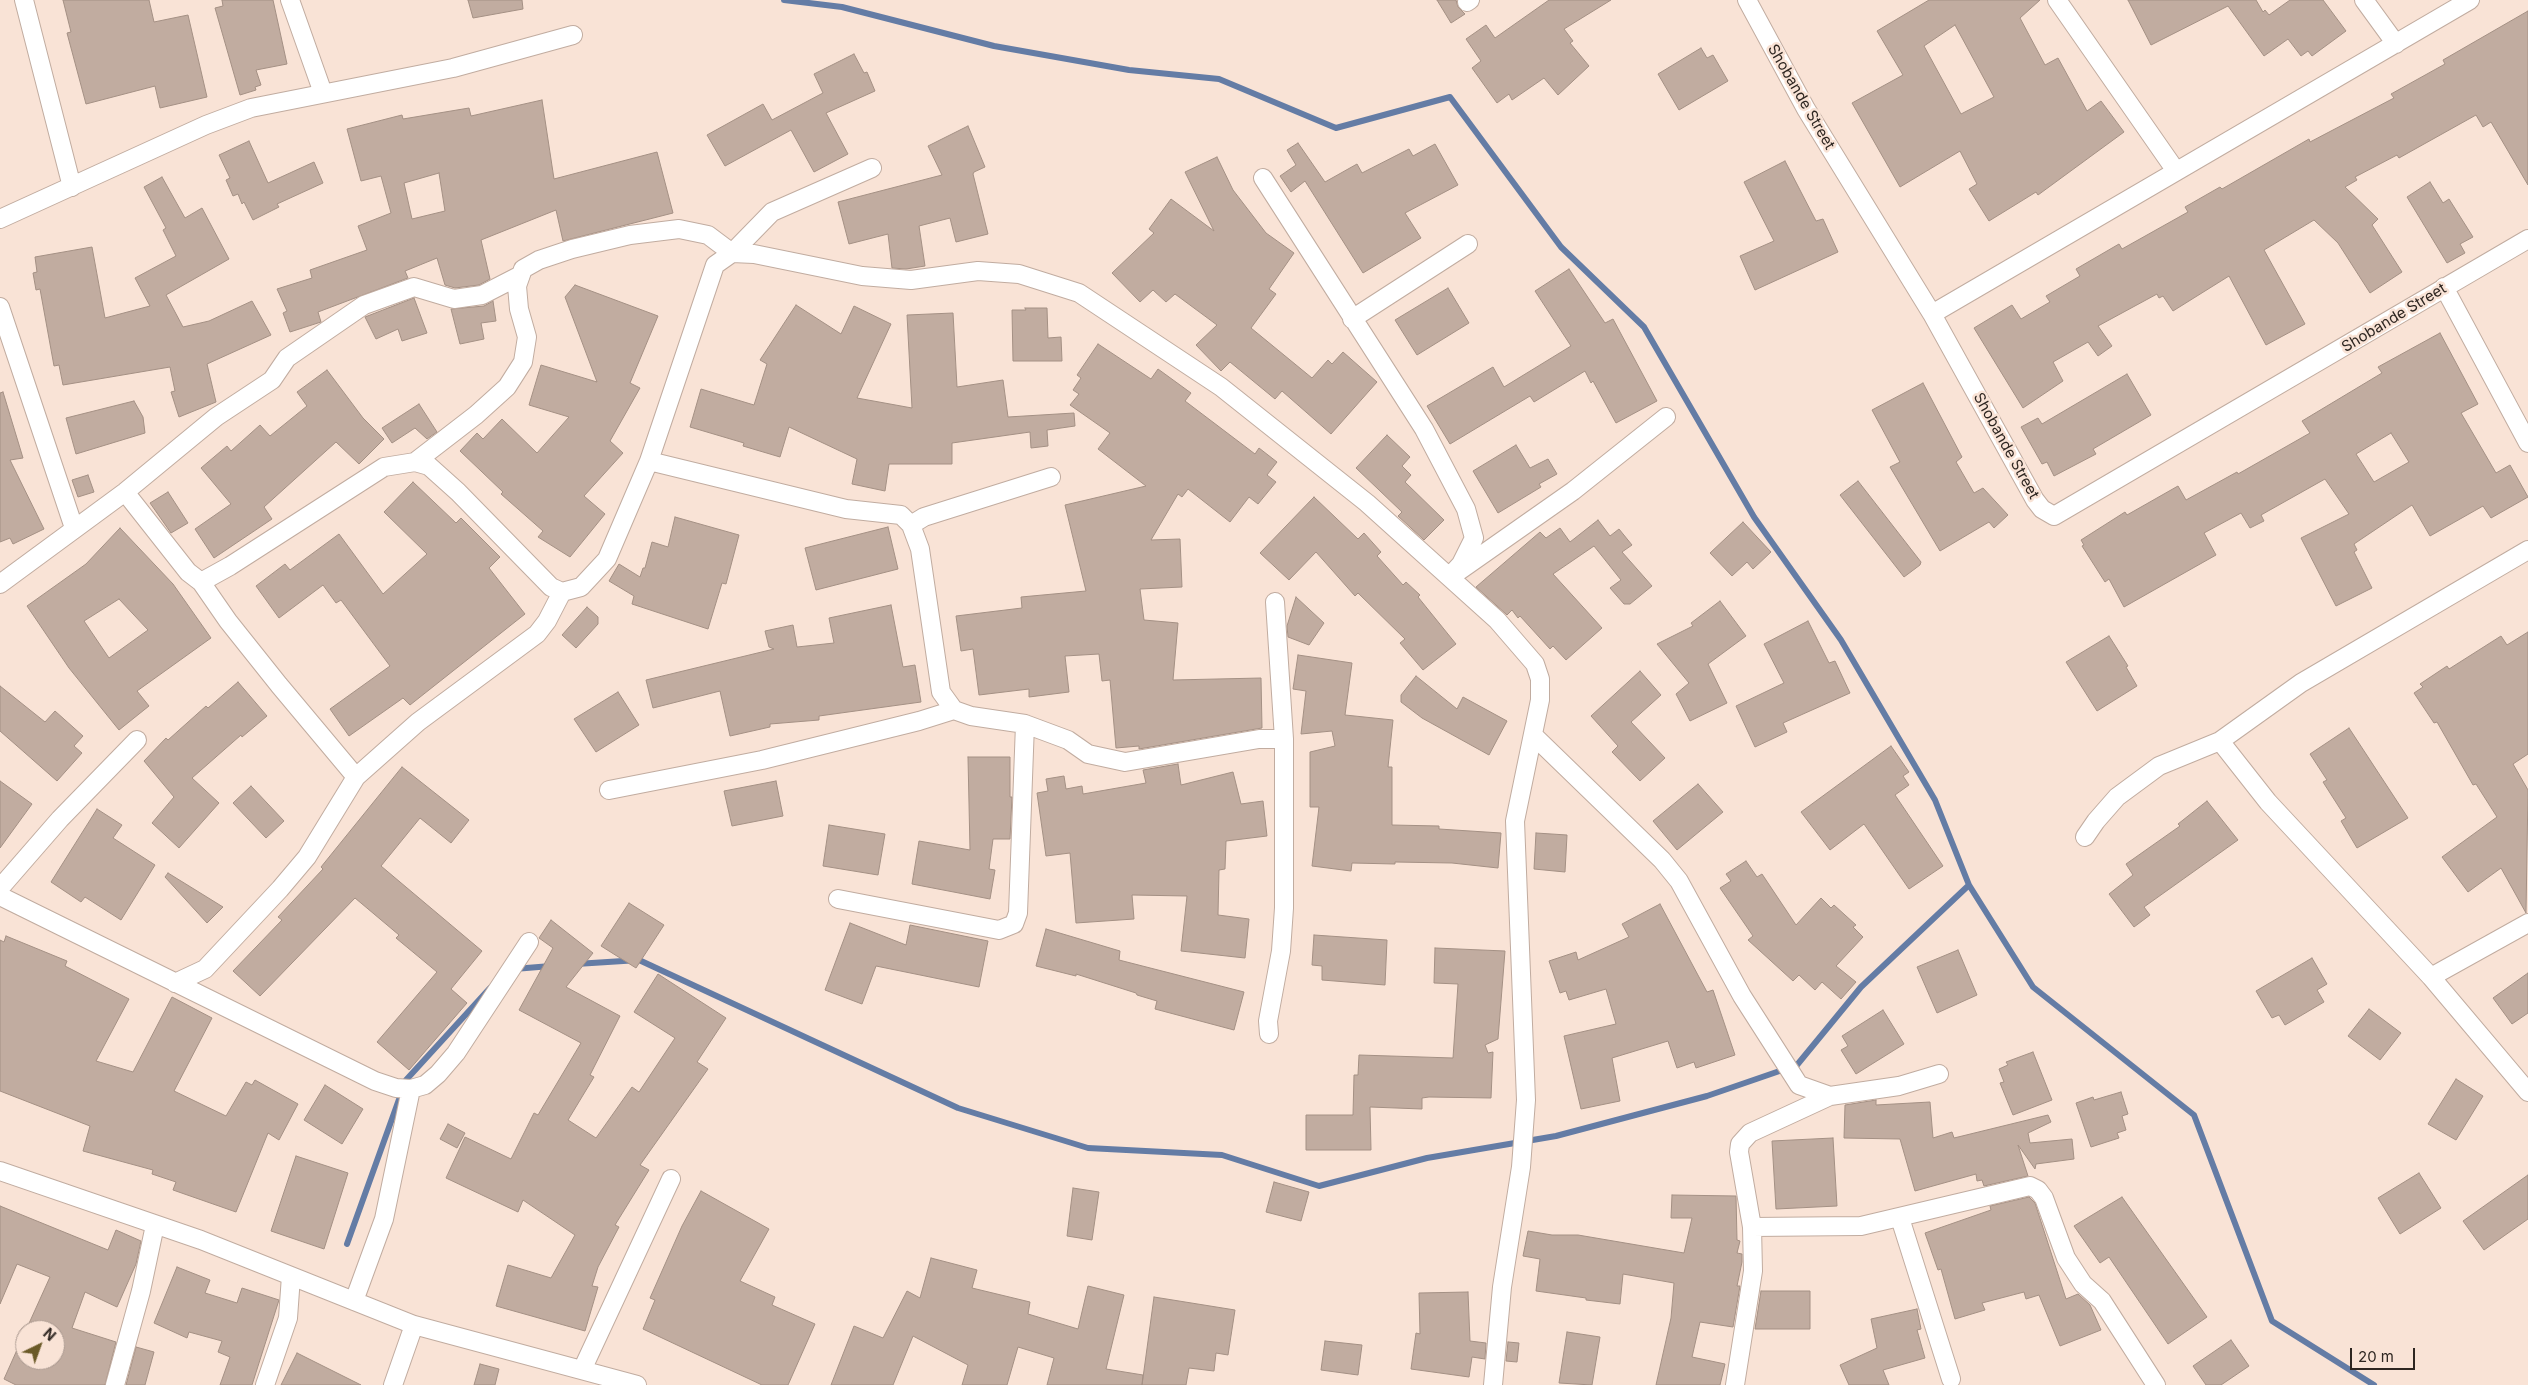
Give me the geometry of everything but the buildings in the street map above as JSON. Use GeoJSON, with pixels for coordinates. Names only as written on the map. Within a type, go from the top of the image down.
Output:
{"type":"FeatureCollection","features":[{"type":"Feature","properties":{"kind":"street"},"geometry":{"type":"LineString","coordinates":[[24,0],[72,187]]}},
{"type":"Feature","properties":{"kind":"street"},"geometry":{"type":"LineString","coordinates":[[290,0],[323,93]]}},
{"type":"Feature","properties":{"kind":"street","name":"Shobande Street"},"geometry":{"type":"LineString","coordinates":[[1747,0],[1806,109],[1932,314],[2035,500],[2042,509],[2054,516],[2316,365],[2444,287],[2528,239]]}},
{"type":"Feature","properties":{"kind":"street"},"geometry":{"type":"LineString","coordinates":[[2056,0],[2176,171]]}},
{"type":"Feature","properties":{"kind":"street"},"geometry":{"type":"LineString","coordinates":[[2364,0],[2396,44]]}},
{"type":"Feature","properties":{"kind":"street"},"geometry":{"type":"LineString","coordinates":[[1932,314],[2311,90],[2396,44],[2470,0]]}},
{"type":"Feature","properties":{"kind":"street"},"geometry":{"type":"LineString","coordinates":[[0,219],[206,125],[242,112],[323,93],[453,68],[573,35]]}},
{"type":"Feature","properties":{"kind":"street"},"geometry":{"type":"LineString","coordinates":[[201,582],[384,467],[415,462],[429,466],[505,538],[550,587],[562,592],[581,587],[607,559],[649,461],[716,265],[732,253],[772,212],[872,168]]}},
{"type":"Feature","properties":{"kind":"street"},"geometry":{"type":"LineString","coordinates":[[1263,178],[1424,429],[1466,509],[1474,538],[1461,564],[1450,576]]}},
{"type":"Feature","properties":{"kind":"street"},"geometry":{"type":"LineString","coordinates":[[415,462],[476,415],[507,387],[523,362],[527,337],[519,309],[517,286],[523,269],[539,260],[572,249],[630,235],[679,229],[708,234],[732,253],[754,254],[862,276],[911,280],[978,271],[1019,274],[1079,293],[1220,387],[1367,503],[1497,620],[1536,664],[1540,679],[1540,700],[1534,736],[1515,821],[1526,1100],[1521,1167],[1502,1287],[1493,1385]]}},
{"type":"Feature","properties":{"kind":"street"},"geometry":{"type":"LineString","coordinates":[[1352,319],[1468,244]]}},
{"type":"Feature","properties":{"kind":"street"},"geometry":{"type":"LineString","coordinates":[[0,584],[125,492],[216,417],[272,380],[287,358],[364,305],[414,288],[454,299],[482,294],[519,276]]}},
{"type":"Feature","properties":{"kind":"street"},"geometry":{"type":"LineString","coordinates":[[2444,287],[2528,443]]}},
{"type":"Feature","properties":{"kind":"street"},"geometry":{"type":"LineString","coordinates":[[0,307],[74,528]]}},
{"type":"Feature","properties":{"kind":"street"},"geometry":{"type":"LineString","coordinates":[[1450,576],[1573,491],[1666,417]]}},
{"type":"Feature","properties":{"kind":"street"},"geometry":{"type":"LineString","coordinates":[[649,461],[846,509],[901,516],[911,525],[920,549],[942,692],[954,710],[971,716],[1026,724],[1068,740],[1088,754],[1125,762],[1259,739],[1284,739]]}},
{"type":"Feature","properties":{"kind":"street"},"geometry":{"type":"LineString","coordinates":[[911,525],[924,517],[1051,477]]}},
{"type":"Feature","properties":{"kind":"street"},"geometry":{"type":"LineString","coordinates":[[125,492],[188,572],[201,582],[228,621],[356,777]]}},
{"type":"Feature","properties":{"kind":"street"},"geometry":{"type":"LineString","coordinates":[[2085,837],[2096,820],[2117,797],[2151,771],[2220,741],[2301,683],[2528,550]]}},
{"type":"Feature","properties":{"kind":"street"},"geometry":{"type":"LineString","coordinates":[[176,983],[204,969],[280,889],[307,857],[356,777],[418,722],[537,634],[547,621],[562,592]]}},
{"type":"Feature","properties":{"kind":"street"},"geometry":{"type":"LineString","coordinates":[[1269,1034],[1268,1022],[1281,951],[1284,908],[1284,739],[1275,602]]}},
{"type":"Feature","properties":{"kind":"street"},"geometry":{"type":"LineString","coordinates":[[609,790],[762,760],[919,721],[954,710]]}},
{"type":"Feature","properties":{"kind":"street"},"geometry":{"type":"LineString","coordinates":[[838,899],[999,930],[1014,924],[1018,913],[1026,724]]}},
{"type":"Feature","properties":{"kind":"street"},"geometry":{"type":"LineString","coordinates":[[1534,736],[1662,860],[1679,881],[1742,996],[1799,1086],[1830,1096]]}},
{"type":"Feature","properties":{"kind":"street"},"geometry":{"type":"LineString","coordinates":[[0,888],[60,819],[137,740]]}},
{"type":"Feature","properties":{"kind":"street"},"geometry":{"type":"LineString","coordinates":[[2220,741],[2268,802],[2431,977],[2528,1092]]}},
{"type":"Feature","properties":{"kind":"street"},"geometry":{"type":"LineString","coordinates":[[0,896],[375,1081],[396,1088],[411,1089],[425,1085],[438,1074],[456,1053],[529,942]]}},
{"type":"Feature","properties":{"kind":"street"},"geometry":{"type":"LineString","coordinates":[[2431,977],[2528,923]]}},
{"type":"Feature","properties":{"kind":"street"},"geometry":{"type":"LineString","coordinates":[[1735,1385],[1753,1271],[1752,1227],[1739,1152],[1740,1144],[1750,1133],[1830,1096],[1899,1086],[1939,1074]]}},
{"type":"Feature","properties":{"kind":"street"},"geometry":{"type":"LineString","coordinates":[[354,1301],[384,1219],[411,1089]]}},
{"type":"Feature","properties":{"kind":"street"},"geometry":{"type":"LineString","coordinates":[[0,1172],[201,1240],[414,1325],[637,1385]]}},
{"type":"Feature","properties":{"kind":"street"},"geometry":{"type":"LineString","coordinates":[[582,1370],[671,1178]]}},
{"type":"Feature","properties":{"kind":"street"},"geometry":{"type":"LineString","coordinates":[[1752,1227],[1861,1226],[2030,1186],[2038,1190],[2044,1198],[2066,1258],[2083,1284],[2102,1301],[2156,1385]]}},
{"type":"Feature","properties":{"kind":"street"},"geometry":{"type":"LineString","coordinates":[[1900,1218],[1951,1379]]}},
{"type":"Feature","properties":{"kind":"street"},"geometry":{"type":"LineString","coordinates":[[115,1385],[155,1226]]}},
{"type":"Feature","properties":{"kind":"street"},"geometry":{"type":"LineString","coordinates":[[265,1385],[288,1318],[292,1276]]}},
{"type":"Feature","properties":{"kind":"street"},"geometry":{"type":"LineString","coordinates":[[393,1385],[414,1325]]}},
{"type":"Feature","properties":{"kind":"waterway"},"geometry":{"type":"LineString","coordinates":[[784,0],[842,7],[994,46],[1129,70],[1219,79],[1336,128],[1450,97],[1561,247],[1644,327],[1754,517],[1841,640],[1935,800],[1969,885],[2033,987],[2194,1115],[2272,1321],[2374,1385]]}},
{"type":"Feature","properties":{"kind":"waterway"},"geometry":{"type":"LineString","coordinates":[[576,964],[639,960],[958,1108],[1088,1148],[1222,1155],[1319,1186],[1427,1158],[1556,1136],[1707,1096],[1797,1065],[1861,987],[1969,885]]}},
{"type":"Feature","properties":{"kind":"waterway"},"geometry":{"type":"LineString","coordinates":[[514,969],[551,966]]}},
{"type":"Feature","properties":{"kind":"waterway"},"geometry":{"type":"LineString","coordinates":[[347,1244],[406,1080],[490,988]]}}]}
